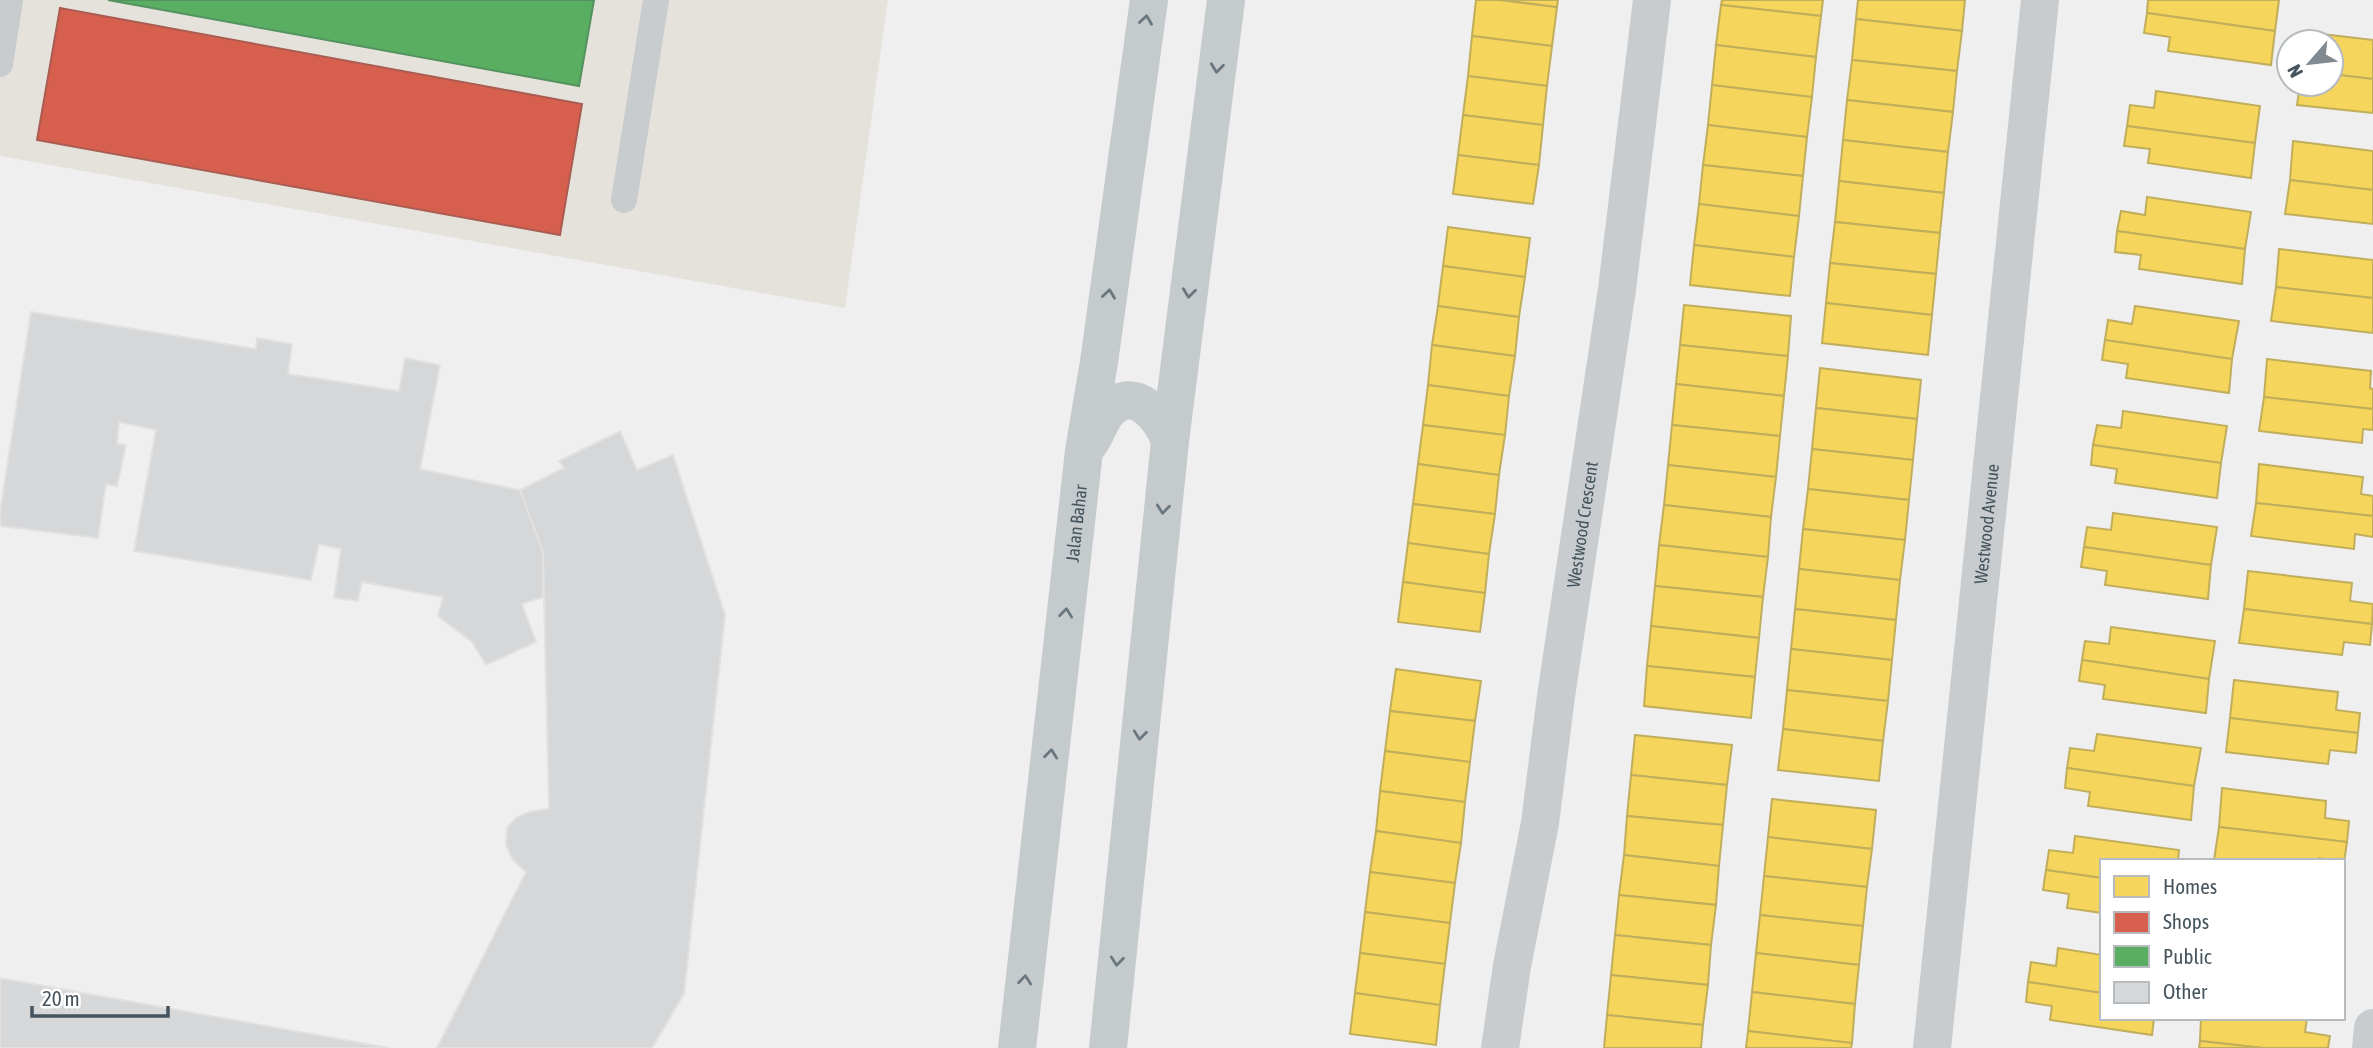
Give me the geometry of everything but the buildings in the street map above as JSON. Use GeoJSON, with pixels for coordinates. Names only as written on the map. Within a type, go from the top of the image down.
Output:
{"type":"FeatureCollection","features":[{"type":"Feature","properties":{"kind":"main road","name":"Jalan Bahar"},"geometry":{"type":"LineString","coordinates":[[1017,1048],[1084,451],[1099,362],[1149,0]]}},
{"type":"Feature","properties":{"kind":"main road"},"geometry":{"type":"LineString","coordinates":[[1108,1048],[1170,441],[1226,0]]}},
{"type":"Feature","properties":{"kind":"main road"},"geometry":{"type":"LineString","coordinates":[[1084,451],[1110,408],[1121,402],[1143,403],[1160,418],[1170,441]]}},
{"type":"Feature","properties":{"kind":"street","name":"Westwood Crescent"},"geometry":{"type":"LineString","coordinates":[[1500,1048],[1512,966],[1540,823],[1556,696],[1617,289],[1652,0]]}},
{"type":"Feature","properties":{"kind":"street","name":"Westwood Avenue"},"geometry":{"type":"LineString","coordinates":[[1932,1048],[2040,0]]}},
{"type":"Feature","properties":{"kind":"street"},"geometry":{"type":"LineString","coordinates":[[2371,1048],[2373,1028]]}},
{"type":"Feature","properties":{"kind":"lane"},"geometry":{"type":"LineString","coordinates":[[0,64],[10,0]]}},
{"type":"Feature","properties":{"kind":"lane"},"geometry":{"type":"LineString","coordinates":[[624,200],[656,0]]}},
{"type":"Feature","properties":{"kind":"shaded area"},"geometry":{"type":"Polygon","coordinates":[[[0,0],[888,0],[845,308],[0,156],[0,0]]]}}]}
